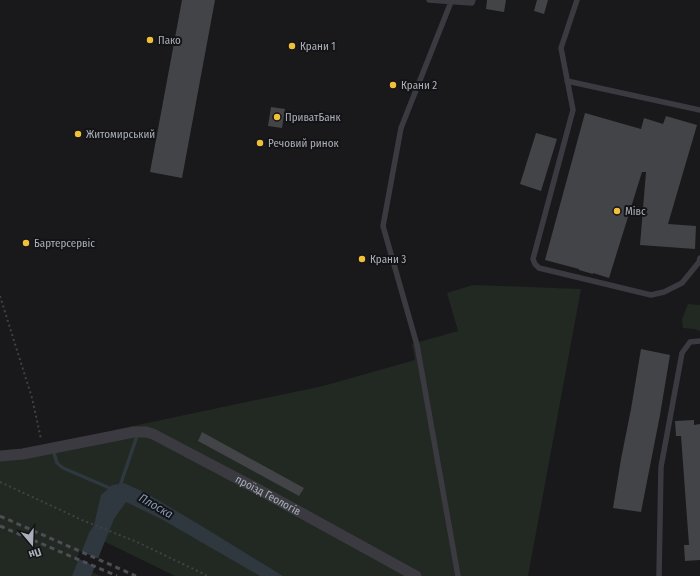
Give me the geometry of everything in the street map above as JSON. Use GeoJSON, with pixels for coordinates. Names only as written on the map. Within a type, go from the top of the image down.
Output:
{"type":"FeatureCollection","features":[{"type":"Feature","properties":{"kind":"street","name":"проїзд Геологів"},"geometry":{"type":"LineString","coordinates":[[0,456],[22,454],[134,432],[146,432],[153,434],[416,576]]}},
{"type":"Feature","properties":{"kind":"lane"},"geometry":{"type":"LineString","coordinates":[[429,0],[472,3],[473,0]]}},
{"type":"Feature","properties":{"kind":"lane"},"geometry":{"type":"LineString","coordinates":[[577,0],[561,48],[573,110],[533,259],[535,264],[540,268],[651,295],[664,292],[682,283],[699,262],[700,258]]}},
{"type":"Feature","properties":{"kind":"lane"},"geometry":{"type":"LineString","coordinates":[[451,2],[401,128],[383,226],[417,345],[458,576]]}},
{"type":"Feature","properties":{"kind":"lane"},"geometry":{"type":"LineString","coordinates":[[567,81],[700,110]]}},
{"type":"Feature","properties":{"kind":"lane"},"geometry":{"type":"LineString","coordinates":[[659,576],[661,467],[682,353],[690,342],[700,341]]}},
{"type":"Feature","properties":{"kind":"path"},"geometry":{"type":"LineString","coordinates":[[0,296],[32,398],[44,450]]}},
{"type":"Feature","properties":{"kind":"path"},"geometry":{"type":"LineString","coordinates":[[0,482],[82,520],[137,542],[208,576]]}},
{"type":"Feature","properties":{"kind":"shaded area"},"geometry":{"type":"Polygon","coordinates":[[[473,285],[581,289],[528,576],[175,576],[89,534],[92,572],[101,576],[0,576],[0,456],[116,435],[114,430],[323,386],[415,360],[412,344],[458,331],[447,293],[473,285]]]}},
{"type":"Feature","properties":{"kind":"shaded area"},"geometry":{"type":"Polygon","coordinates":[[[688,304],[700,305],[700,331],[683,328],[682,319],[688,304]]]}},
{"type":"Feature","properties":{"kind":"water","name":"Плоска"},"geometry":{"type":"Polygon","coordinates":[[[124,483],[146,493],[283,576],[260,576],[163,520],[126,502],[114,519],[91,576],[72,576],[89,533],[94,525],[101,495],[112,485],[124,483]]]}},
{"type":"Feature","properties":{"kind":"pier"},"geometry":{"type":"Polygon","coordinates":[[[80,551],[99,559],[96,567],[77,558],[80,551]]]}},
{"type":"Feature","properties":{"kind":"building"},"geometry":{"type":"Polygon","coordinates":[[[182,0],[215,0],[182,178],[150,172],[182,0]]]}},
{"type":"Feature","properties":{"kind":"building"},"geometry":{"type":"Polygon","coordinates":[[[487,0],[506,0],[504,12],[486,9],[487,0]]]}},
{"type":"Feature","properties":{"kind":"building"},"geometry":{"type":"Polygon","coordinates":[[[537,0],[548,0],[544,14],[534,11],[537,0]]]}},
{"type":"Feature","properties":{"kind":"building"},"geometry":{"type":"Polygon","coordinates":[[[271,107],[285,109],[282,128],[268,126],[271,107]]]}},
{"type":"Feature","properties":{"kind":"building","name":"Мівс"},"geometry":{"type":"Polygon","coordinates":[[[585,113],[641,129],[644,118],[663,124],[666,116],[697,125],[668,224],[696,226],[695,249],[640,245],[646,172],[642,172],[609,278],[545,260],[585,113]]]}},
{"type":"Feature","properties":{"kind":"building"},"geometry":{"type":"Polygon","coordinates":[[[536,133],[557,139],[541,191],[520,184],[536,133]]]}},
{"type":"Feature","properties":{"kind":"building"},"geometry":{"type":"Polygon","coordinates":[[[641,349],[670,355],[641,512],[613,508],[641,349]]]}},
{"type":"Feature","properties":{"kind":"building"},"geometry":{"type":"Polygon","coordinates":[[[694,420],[694,425],[700,424],[700,560],[685,561],[684,545],[689,545],[681,436],[676,436],[675,421],[694,420]]]}},
{"type":"Feature","properties":{"kind":"building"},"geometry":{"type":"Polygon","coordinates":[[[202,432],[304,488],[299,496],[198,441],[202,432]]]}},
{"type":"Feature","properties":{"kind":"waterway"},"geometry":{"type":"LineString","coordinates":[[120,486],[137,436]]}},
{"type":"Feature","properties":{"kind":"waterway"},"geometry":{"type":"LineString","coordinates":[[54,453],[57,463],[63,468],[112,489]]}},
{"type":"Feature","properties":{"kind":"railway"},"geometry":{"type":"LineString","coordinates":[[0,516],[136,576]]}},
{"type":"Feature","properties":{"kind":"railway"},"geometry":{"type":"LineString","coordinates":[[0,526],[117,576]]}},
{"type":"Feature","properties":{"kind":"place","name":"Пако"},"geometry":{"type":"Point","coordinates":[150,40]}},
{"type":"Feature","properties":{"kind":"place","name":"Крани 1"},"geometry":{"type":"Point","coordinates":[292,46]}},
{"type":"Feature","properties":{"kind":"place","name":"Крани 2"},"geometry":{"type":"Point","coordinates":[393,85]}},
{"type":"Feature","properties":{"kind":"place","name":"ПриватБанк"},"geometry":{"type":"Point","coordinates":[277,117]}},
{"type":"Feature","properties":{"kind":"place","name":"Житомирський"},"geometry":{"type":"Point","coordinates":[78,134]}},
{"type":"Feature","properties":{"kind":"place","name":"Речовий ринок"},"geometry":{"type":"Point","coordinates":[260,143]}},
{"type":"Feature","properties":{"kind":"place","name":"Мівс"},"geometry":{"type":"Point","coordinates":[617,211]}},
{"type":"Feature","properties":{"kind":"place","name":"Бартерсервіс"},"geometry":{"type":"Point","coordinates":[26,243]}},
{"type":"Feature","properties":{"kind":"place","name":"Крани 3"},"geometry":{"type":"Point","coordinates":[362,259]}}]}
